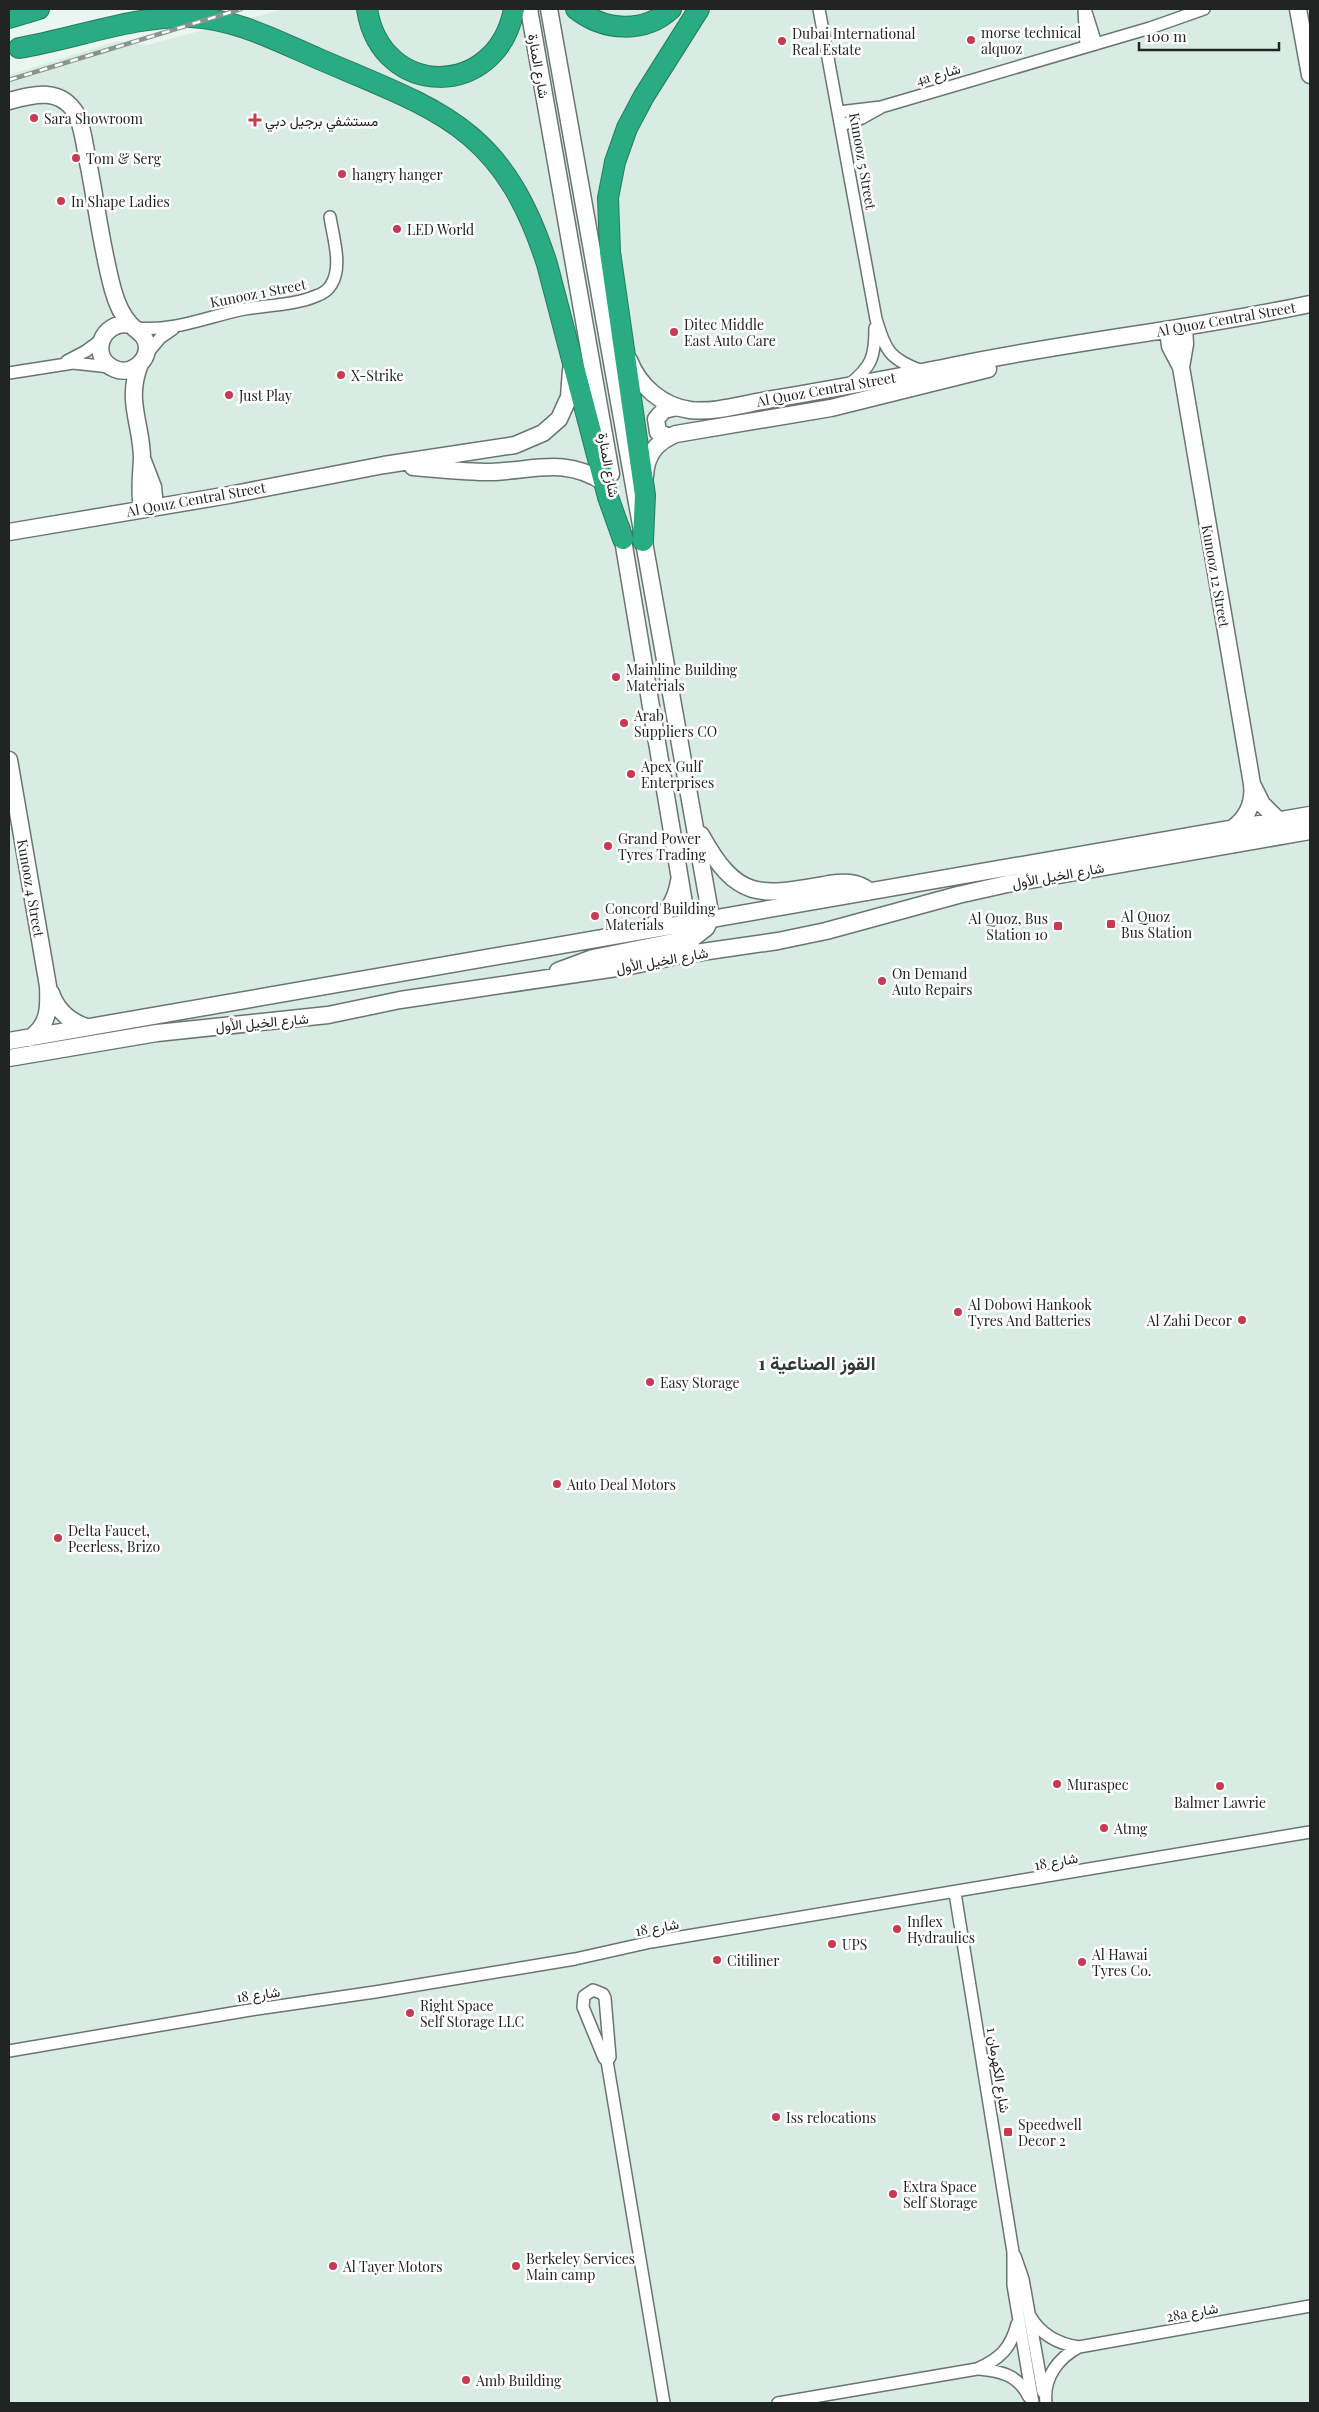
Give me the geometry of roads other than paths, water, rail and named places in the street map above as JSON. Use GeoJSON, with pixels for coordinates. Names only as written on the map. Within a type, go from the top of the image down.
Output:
{"type":"FeatureCollection","features":[{"type":"Feature","properties":{"kind":"highway"},"geometry":{"type":"LineString","coordinates":[[9,18],[39,9]]}},
{"type":"Feature","properties":{"kind":"highway"},"geometry":{"type":"LineString","coordinates":[[14,50],[145,9]]}},
{"type":"Feature","properties":{"kind":"highway"},"geometry":{"type":"LineString","coordinates":[[367,9],[371,27],[379,44],[395,62],[417,73],[441,77],[465,73],[476,68],[491,57],[508,32],[514,9]]}},
{"type":"Feature","properties":{"kind":"highway"},"geometry":{"type":"LineString","coordinates":[[576,9],[598,22],[627,27],[647,24],[671,9]]}},
{"type":"Feature","properties":{"kind":"highway"},"geometry":{"type":"LineString","coordinates":[[633,540],[646,509],[645,488],[608,234],[611,180],[620,145],[635,112],[699,9]]}},
{"type":"Feature","properties":{"kind":"highway"},"geometry":{"type":"LineString","coordinates":[[14,50],[155,19],[207,18],[255,31],[430,107],[456,123],[480,143],[501,166],[514,187],[541,246],[570,360],[605,483],[633,540]]}},
{"type":"Feature","properties":{"kind":"main road","name":"شارع المنارة"},"geometry":{"type":"LineString","coordinates":[[529,9],[633,540],[694,822],[711,918]]}},
{"type":"Feature","properties":{"kind":"main road","name":"شارع المنارة"},"geometry":{"type":"LineString","coordinates":[[549,9],[633,540],[679,876],[688,922]]}},
{"type":"Feature","properties":{"kind":"main road"},"geometry":{"type":"LineString","coordinates":[[1298,9],[1310,75]]}},
{"type":"Feature","properties":{"kind":"main road"},"geometry":{"type":"LineString","coordinates":[[9,102],[42,94],[57,96],[68,102],[79,120],[113,290],[120,308],[146,340],[143,360],[134,380],[133,404],[142,459],[150,477],[149,508]]}},
{"type":"Feature","properties":{"kind":"main road"},"geometry":{"type":"LineString","coordinates":[[113,290],[102,337],[101,355],[112,368],[133,404]]}},
{"type":"Feature","properties":{"kind":"main road","name":"Al Quoz Central Street"},"geometry":{"type":"LineString","coordinates":[[625,351],[630,365],[644,385],[659,398],[678,407],[698,410],[717,409],[1053,347],[1176,328],[1310,304]]}},
{"type":"Feature","properties":{"kind":"main road"},"geometry":{"type":"LineString","coordinates":[[102,337],[119,324],[134,327]]}},
{"type":"Feature","properties":{"kind":"main road","name":"Kunooz 12 Street"},"geometry":{"type":"LineString","coordinates":[[1176,328],[1185,344],[1180,367],[1252,784],[1252,798],[1248,812],[1233,828]]}},
{"type":"Feature","properties":{"kind":"main road","name":"Al Quoz Central Street"},"geometry":{"type":"LineString","coordinates":[[645,488],[646,464],[649,456],[660,442],[669,437],[684,432],[821,410],[882,397],[1019,361],[1053,347]]}},
{"type":"Feature","properties":{"kind":"main road"},"geometry":{"type":"LineString","coordinates":[[112,368],[128,370],[143,360]]}},
{"type":"Feature","properties":{"kind":"main road","name":"Al Qouz Central Street"},"geometry":{"type":"LineString","coordinates":[[9,532],[384,465],[515,445],[543,433],[559,419],[567,405],[570,389],[570,360]]}},
{"type":"Feature","properties":{"kind":"main road"},"geometry":{"type":"LineString","coordinates":[[669,437],[658,432],[656,419],[664,410],[678,407]]}},
{"type":"Feature","properties":{"kind":"main road","name":"Al Qouz Central Street"},"geometry":{"type":"LineString","coordinates":[[384,465],[489,472],[561,466],[584,471],[605,483]]}},
{"type":"Feature","properties":{"kind":"main road","name":"Kunooz 4 Street"},"geometry":{"type":"LineString","coordinates":[[9,760],[48,986],[49,1008],[46,1019],[40,1030],[30,1038]]}},
{"type":"Feature","properties":{"kind":"main road","name":"Kunooz 12 Street"},"geometry":{"type":"LineString","coordinates":[[1252,784],[1262,804],[1278,820]]}},
{"type":"Feature","properties":{"kind":"main road","name":"شارع الخيل الأول"},"geometry":{"type":"LineString","coordinates":[[9,1041],[1310,815]]}},
{"type":"Feature","properties":{"kind":"main road"},"geometry":{"type":"LineString","coordinates":[[694,822],[720,867],[728,876],[748,888],[770,893],[849,882],[860,885],[869,891],[840,906],[719,929],[714,934],[714,943]]}},
{"type":"Feature","properties":{"kind":"main road","name":"شارع الخيل الأول"},"geometry":{"type":"LineString","coordinates":[[9,1058],[157,1033],[328,1015],[400,1000],[544,979],[730,948],[826,931],[999,885],[1310,831]]}},
{"type":"Feature","properties":{"kind":"main road"},"geometry":{"type":"LineString","coordinates":[[646,930],[660,920],[670,907],[676,892],[679,876]]}},
{"type":"Feature","properties":{"kind":"main road"},"geometry":{"type":"LineString","coordinates":[[544,979],[563,968],[582,961],[688,939],[706,928],[711,918]]}},
{"type":"Feature","properties":{"kind":"main road"},"geometry":{"type":"LineString","coordinates":[[688,922],[698,934],[714,943],[730,948]]}},
{"type":"Feature","properties":{"kind":"main road","name":"Kunooz 4 Street"},"geometry":{"type":"LineString","coordinates":[[48,986],[58,1009],[71,1021],[86,1028]]}},
{"type":"Feature","properties":{"kind":"street","name":"Kunooz 5 Street"},"geometry":{"type":"LineString","coordinates":[[819,9],[876,319],[885,346],[892,356],[902,364],[924,372]]}},
{"type":"Feature","properties":{"kind":"street"},"geometry":{"type":"LineString","coordinates":[[1084,9],[1091,45]]}},
{"type":"Feature","properties":{"kind":"street","name":"4a شارع"},"geometry":{"type":"LineString","coordinates":[[839,112],[881,107],[1091,45],[1204,9]]}},
{"type":"Feature","properties":{"kind":"street","name":"4a شارع"},"geometry":{"type":"LineString","coordinates":[[842,126],[862,118],[881,107]]}},
{"type":"Feature","properties":{"kind":"street","name":"Kunooz 1 Street"},"geometry":{"type":"LineString","coordinates":[[134,327],[158,329],[178,326],[242,310],[311,298],[322,293],[332,284],[336,271],[330,217]]}},
{"type":"Feature","properties":{"kind":"street","name":"Kunooz 5 Street"},"geometry":{"type":"LineString","coordinates":[[847,386],[865,371],[872,359],[876,319]]}},
{"type":"Feature","properties":{"kind":"street","name":"Kunooz 1 Street"},"geometry":{"type":"LineString","coordinates":[[143,360],[160,338],[178,326]]}},
{"type":"Feature","properties":{"kind":"street"},"geometry":{"type":"LineString","coordinates":[[60,364],[78,356],[102,337]]}},
{"type":"Feature","properties":{"kind":"street"},"geometry":{"type":"LineString","coordinates":[[9,373],[60,364],[86,363],[112,368]]}},
{"type":"Feature","properties":{"kind":"street","name":"شارع 18"},"geometry":{"type":"LineString","coordinates":[[9,2051],[244,2011],[375,1992],[575,1959],[651,1942],[955,1893],[1310,1832]]}},
{"type":"Feature","properties":{"kind":"street","name":"شارع الكهرمان 1"},"geometry":{"type":"LineString","coordinates":[[955,1893],[1013,2252],[1012,2277],[1046,2403]]}},
{"type":"Feature","properties":{"kind":"street"},"geometry":{"type":"LineString","coordinates":[[607,2061],[610,2057],[606,1998],[603,1994],[593,1990],[584,1996],[583,2007],[603,2057],[607,2061],[664,2403]]}},
{"type":"Feature","properties":{"kind":"street","name":"28a شارع"},"geometry":{"type":"LineString","coordinates":[[1046,2403],[1046,2387],[1055,2367],[1070,2352],[1079,2347],[1310,2306]]}},
{"type":"Feature","properties":{"kind":"street"},"geometry":{"type":"LineString","coordinates":[[778,2403],[977,2369],[997,2360],[1008,2348],[1023,2316]]}},
{"type":"Feature","properties":{"kind":"street","name":"شارع الكهرمان 1"},"geometry":{"type":"LineString","coordinates":[[1023,2316],[1033,2403]]}},
{"type":"Feature","properties":{"kind":"street","name":"28a شارع"},"geometry":{"type":"LineString","coordinates":[[1023,2316],[1053,2339],[1079,2347]]}},
{"type":"Feature","properties":{"kind":"street"},"geometry":{"type":"LineString","coordinates":[[977,2369],[999,2371],[1015,2378],[1033,2403]]}},
{"type":"Feature","properties":{"kind":"railway"},"geometry":{"type":"LineString","coordinates":[[9,80],[241,9]]}},
{"type":"Feature","properties":{"kind":"place","name":"morse technical alquoz"},"geometry":{"type":"Point","coordinates":[971,40]}},
{"type":"Feature","properties":{"kind":"place","name":"Dubai International Real Estate"},"geometry":{"type":"Point","coordinates":[782,41]}},
{"type":"Feature","properties":{"kind":"place","name":"Sara Showroom"},"geometry":{"type":"Point","coordinates":[34,118]}},
{"type":"Feature","properties":{"kind":"place","name":"مستشفي برجيل دبي"},"geometry":{"type":"Point","coordinates":[255,120]}},
{"type":"Feature","properties":{"kind":"place","name":"Tom & Serg"},"geometry":{"type":"Point","coordinates":[76,158]}},
{"type":"Feature","properties":{"kind":"place","name":"hangry hanger"},"geometry":{"type":"Point","coordinates":[342,174]}},
{"type":"Feature","properties":{"kind":"place","name":"In Shape Ladies"},"geometry":{"type":"Point","coordinates":[61,201]}},
{"type":"Feature","properties":{"kind":"place","name":"LED World"},"geometry":{"type":"Point","coordinates":[397,229]}},
{"type":"Feature","properties":{"kind":"place","name":"Ditec Middle East Auto Care"},"geometry":{"type":"Point","coordinates":[674,332]}},
{"type":"Feature","properties":{"kind":"place","name":"X-Strike"},"geometry":{"type":"Point","coordinates":[341,375]}},
{"type":"Feature","properties":{"kind":"place","name":"Just Play"},"geometry":{"type":"Point","coordinates":[229,395]}},
{"type":"Feature","properties":{"kind":"place","name":"Mainline Building Materials"},"geometry":{"type":"Point","coordinates":[616,677]}},
{"type":"Feature","properties":{"kind":"place","name":"Arab Suppliers CO"},"geometry":{"type":"Point","coordinates":[624,723]}},
{"type":"Feature","properties":{"kind":"place","name":"Apex Gulf Enterprises"},"geometry":{"type":"Point","coordinates":[631,774]}},
{"type":"Feature","properties":{"kind":"place","name":"Grand Power Tyres Trading"},"geometry":{"type":"Point","coordinates":[608,846]}},
{"type":"Feature","properties":{"kind":"place","name":"Concord Building Materials"},"geometry":{"type":"Point","coordinates":[595,916]}},
{"type":"Feature","properties":{"kind":"place","name":"Al Quoz Bus Station"},"geometry":{"type":"Point","coordinates":[1111,924]}},
{"type":"Feature","properties":{"kind":"place","name":"Al Quoz, Bus Station 10"},"geometry":{"type":"Point","coordinates":[1058,926]}},
{"type":"Feature","properties":{"kind":"place","name":"On Demand Auto Repairs"},"geometry":{"type":"Point","coordinates":[882,981]}},
{"type":"Feature","properties":{"kind":"place","name":"Al Dobowi Hankook Tyres And Batteries"},"geometry":{"type":"Point","coordinates":[958,1312]}},
{"type":"Feature","properties":{"kind":"place","name":"Al Zahi Decor"},"geometry":{"type":"Point","coordinates":[1242,1320]}},
{"type":"Feature","properties":{"kind":"place","name":"Easy Storage"},"geometry":{"type":"Point","coordinates":[650,1382]}},
{"type":"Feature","properties":{"kind":"place","name":"Auto Deal Motors"},"geometry":{"type":"Point","coordinates":[557,1484]}},
{"type":"Feature","properties":{"kind":"place","name":"Delta Faucet, Peerless, Brizo"},"geometry":{"type":"Point","coordinates":[58,1538]}},
{"type":"Feature","properties":{"kind":"place","name":"Muraspec"},"geometry":{"type":"Point","coordinates":[1057,1784]}},
{"type":"Feature","properties":{"kind":"place","name":"Balmer Lawrie"},"geometry":{"type":"Point","coordinates":[1220,1786]}},
{"type":"Feature","properties":{"kind":"place","name":"Atmg"},"geometry":{"type":"Point","coordinates":[1104,1828]}},
{"type":"Feature","properties":{"kind":"place","name":"Inflex Hydraulics"},"geometry":{"type":"Point","coordinates":[897,1929]}},
{"type":"Feature","properties":{"kind":"place","name":"UPS"},"geometry":{"type":"Point","coordinates":[832,1944]}},
{"type":"Feature","properties":{"kind":"place","name":"Citiliner"},"geometry":{"type":"Point","coordinates":[717,1960]}},
{"type":"Feature","properties":{"kind":"place","name":"Al Hawai Tyres Co."},"geometry":{"type":"Point","coordinates":[1082,1962]}},
{"type":"Feature","properties":{"kind":"place","name":"Right Space Self Storage LLC"},"geometry":{"type":"Point","coordinates":[410,2013]}},
{"type":"Feature","properties":{"kind":"place","name":"Iss relocations"},"geometry":{"type":"Point","coordinates":[776,2117]}},
{"type":"Feature","properties":{"kind":"place","name":"Speedwell Decor 2"},"geometry":{"type":"Point","coordinates":[1008,2132]}},
{"type":"Feature","properties":{"kind":"place","name":"Extra Space Self Storage"},"geometry":{"type":"Point","coordinates":[893,2194]}},
{"type":"Feature","properties":{"kind":"place","name":"Al Tayer Motors"},"geometry":{"type":"Point","coordinates":[333,2266]}},
{"type":"Feature","properties":{"kind":"place","name":"Berkeley Services Main camp"},"geometry":{"type":"Point","coordinates":[516,2266]}},
{"type":"Feature","properties":{"kind":"place","name":"Amb Building"},"geometry":{"type":"Point","coordinates":[466,2380]}},
{"type":"Feature","properties":{"kind":"district","name":"القوز الصناعية 1"},"geometry":{"type":"Point","coordinates":[817,1362]}}]}
